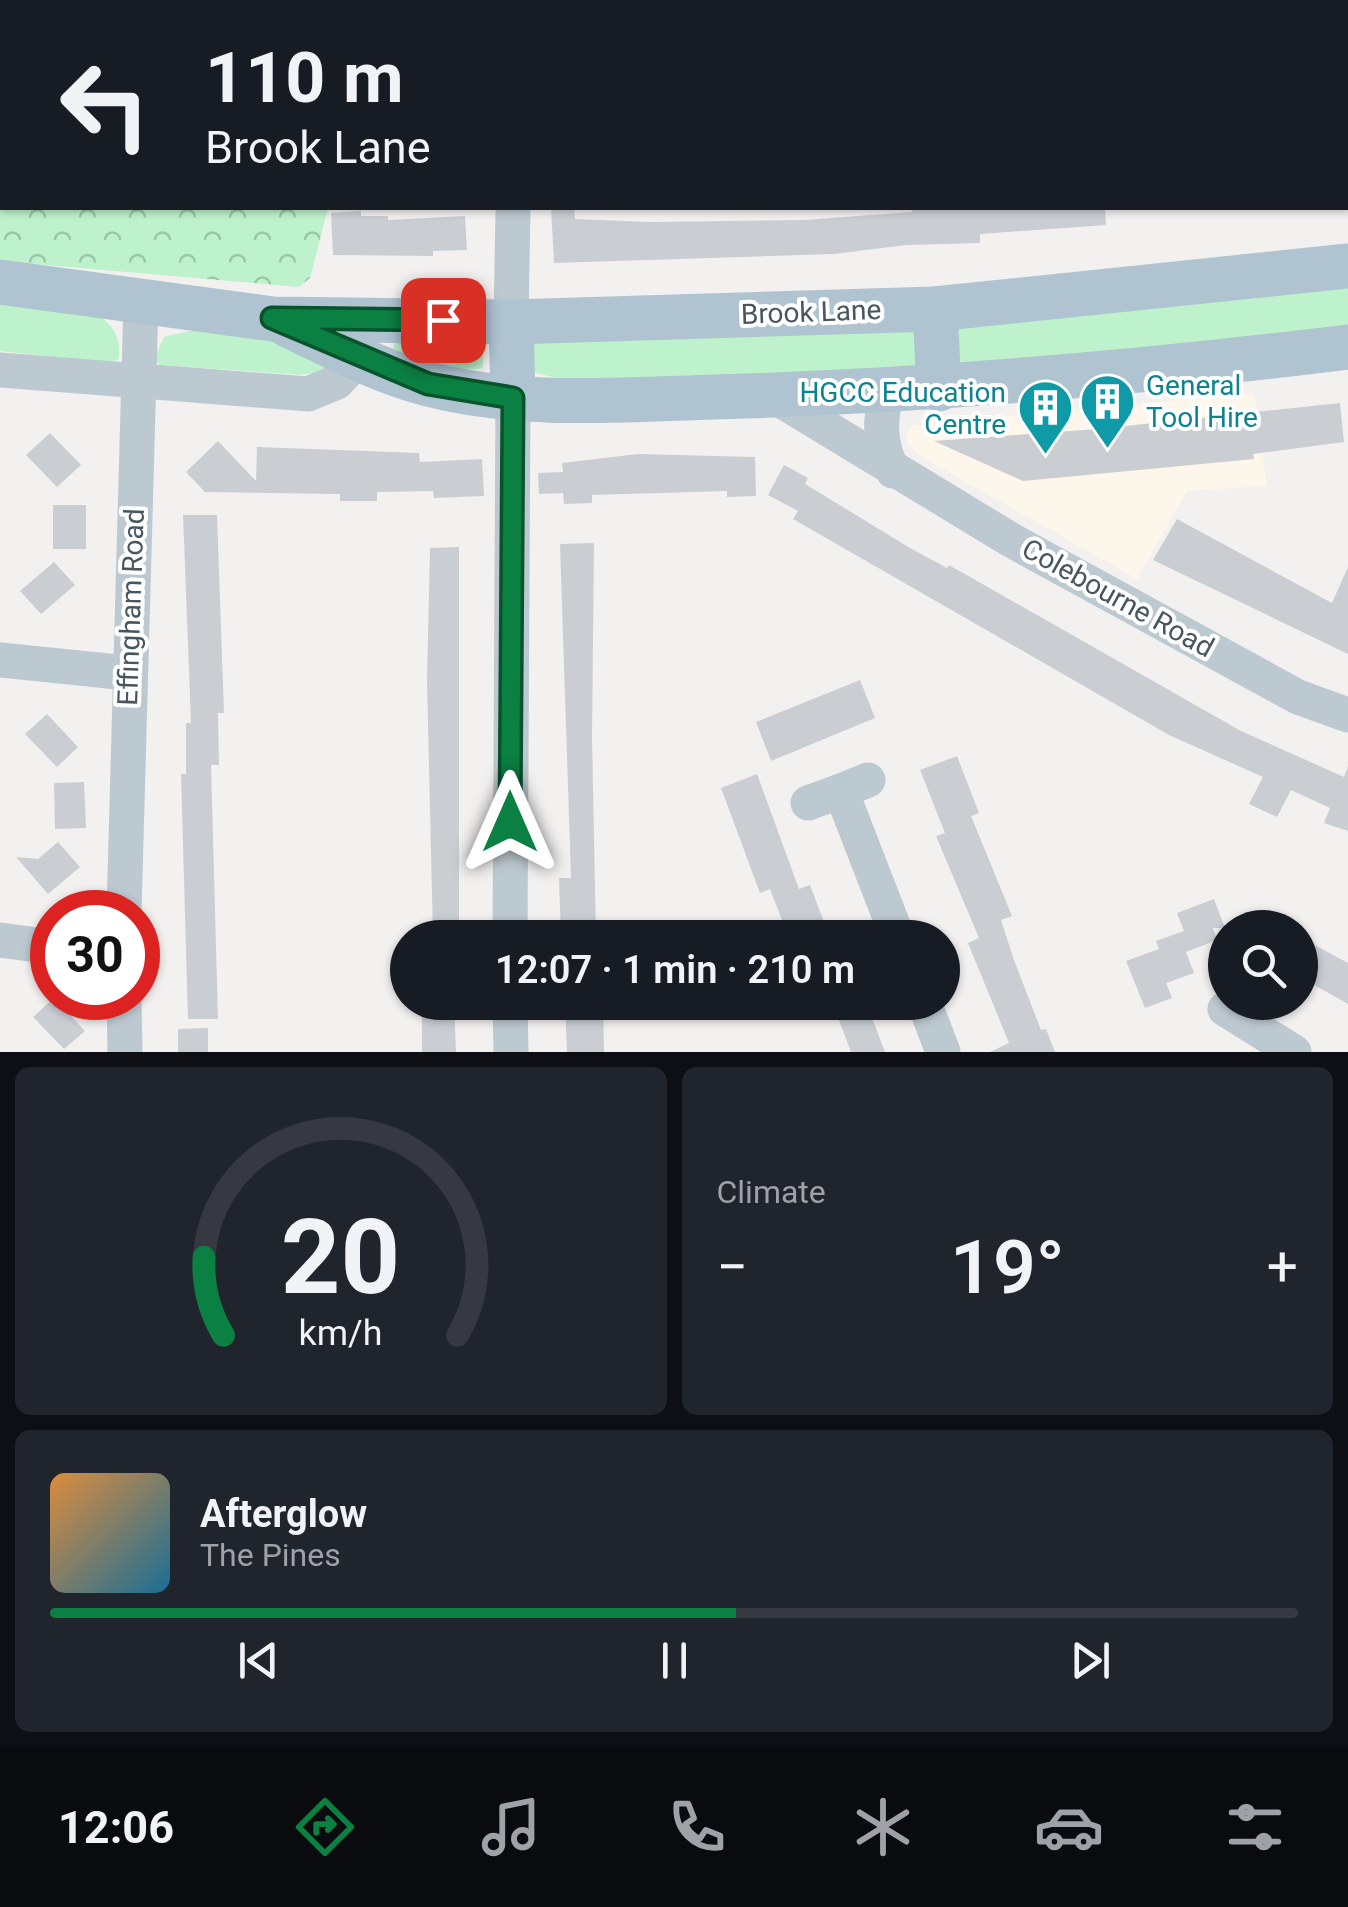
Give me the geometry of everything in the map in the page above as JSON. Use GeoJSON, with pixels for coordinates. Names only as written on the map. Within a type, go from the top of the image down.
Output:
{"type":"FeatureCollection","features":[{"type":"Feature","properties":{"kind":"main road","name":"Brook Lane"},"geometry":{"type":"LineString","coordinates":[[0,282],[272,318],[511,322],[935,308],[1348,266]]}},
{"type":"Feature","properties":{"kind":"main road"},"geometry":{"type":"LineString","coordinates":[[935,308],[938,389]]}},
{"type":"Feature","properties":{"kind":"main road","name":"Brook Lane"},"geometry":{"type":"LineString","coordinates":[[272,318],[428,384],[513,398],[774,396],[938,389],[1154,370],[1348,346]]}},
{"type":"Feature","properties":{"kind":"main road"},"geometry":{"type":"LineString","coordinates":[[511,322],[513,398]]}},
{"type":"Feature","properties":{"kind":"street"},"geometry":{"type":"LineString","coordinates":[[511,322],[513,210]]}},
{"type":"Feature","properties":{"kind":"street","name":"Effingham Road"},"geometry":{"type":"LineString","coordinates":[[124,890],[140,302]]}},
{"type":"Feature","properties":{"kind":"street"},"geometry":{"type":"LineString","coordinates":[[0,370],[308,394],[338,382],[360,357]]}},
{"type":"Feature","properties":{"kind":"street"},"geometry":{"type":"LineString","coordinates":[[887,392],[880,417],[883,450],[893,471]]}},
{"type":"Feature","properties":{"kind":"street","name":"Colebourne Road"},"geometry":{"type":"LineString","coordinates":[[774,396],[893,471],[1298,697],[1348,715]]}},
{"type":"Feature","properties":{"kind":"street"},"geometry":{"type":"LineString","coordinates":[[510,920],[513,398]]}},
{"type":"Feature","properties":{"kind":"street"},"geometry":{"type":"LineString","coordinates":[[0,660],[128,672]]}},
{"type":"Feature","properties":{"kind":"street"},"geometry":{"type":"LineString","coordinates":[[839,791],[891,920]]}},
{"type":"Feature","properties":{"kind":"street"},"geometry":{"type":"LineString","coordinates":[[0,940],[30,944]]}},
{"type":"Feature","properties":{"kind":"street"},"geometry":{"type":"LineString","coordinates":[[124,1020],[125,1052]]}},
{"type":"Feature","properties":{"kind":"street"},"geometry":{"type":"LineString","coordinates":[[510,1020],[511,1052]]}},
{"type":"Feature","properties":{"kind":"street"},"geometry":{"type":"LineString","coordinates":[[931,1020],[943,1052]]}},
{"type":"Feature","properties":{"kind":"street"},"geometry":{"type":"LineString","coordinates":[[1236,1020],[1255,1040],[1294,1052]]}},
{"type":"Feature","properties":{"kind":"shaded area"},"geometry":{"type":"Polygon","coordinates":[[[1254,393],[1267,486],[1187,491],[1137,579],[922,457],[908,444],[906,435],[912,425],[1254,393]]]}},
{"type":"Feature","properties":{"kind":"green space"},"geometry":{"type":"Polygon","coordinates":[[[0,210],[327,210],[310,278],[299,287],[0,261],[0,210]]]}},
{"type":"Feature","properties":{"kind":"green space"},"geometry":{"type":"Polygon","coordinates":[[[1348,279],[1348,326],[962,368],[958,343],[962,318],[1348,279]]]}},
{"type":"Feature","properties":{"kind":"green space"},"geometry":{"type":"Polygon","coordinates":[[[0,297],[58,303],[95,314],[109,324],[118,339],[119,359],[109,363],[0,351],[0,297]]]}},
{"type":"Feature","properties":{"kind":"green space"},"geometry":{"type":"Polygon","coordinates":[[[925,317],[931,371],[564,380],[532,372],[530,342],[925,317]]]}},
{"type":"Feature","properties":{"kind":"green space"},"geometry":{"type":"Polygon","coordinates":[[[202,328],[318,345],[330,364],[322,371],[301,375],[160,365],[154,359],[164,337],[202,328]]]}},
{"type":"Feature","properties":{"kind":"green space"},"geometry":{"type":"Polygon","coordinates":[[[398,335],[483,342],[483,368],[449,367],[413,357],[393,348],[398,335]]]}},
{"type":"Feature","properties":{"kind":"building"},"geometry":{"type":"Polygon","coordinates":[[[551,210],[574,210],[575,219],[650,222],[804,220],[912,210],[1105,210],[1106,225],[980,234],[980,243],[906,245],[834,254],[554,263],[551,210]]]}},
{"type":"Feature","properties":{"kind":"building"},"geometry":{"type":"Polygon","coordinates":[[[361,211],[361,216],[388,216],[388,220],[465,216],[467,250],[433,251],[433,256],[333,255],[331,213],[361,211]]]}},
{"type":"Feature","properties":{"kind":"building"},"geometry":{"type":"Polygon","coordinates":[[[1340,403],[1344,442],[1253,454],[1254,459],[1023,481],[934,441],[1097,429],[1340,403]]]}},
{"type":"Feature","properties":{"kind":"building"},"geometry":{"type":"Polygon","coordinates":[[[50,433],[81,465],[57,487],[26,455],[50,433]]]}},
{"type":"Feature","properties":{"kind":"building"},"geometry":{"type":"Polygon","coordinates":[[[218,441],[256,481],[257,447],[419,453],[420,462],[482,459],[484,496],[434,498],[433,491],[377,492],[377,501],[340,501],[340,494],[205,492],[186,472],[218,441]]]}},
{"type":"Feature","properties":{"kind":"building"},"geometry":{"type":"Polygon","coordinates":[[[638,454],[755,457],[756,496],[727,497],[727,491],[592,495],[592,503],[564,504],[563,493],[539,494],[538,473],[563,472],[562,463],[638,454]]]}},
{"type":"Feature","properties":{"kind":"building"},"geometry":{"type":"Polygon","coordinates":[[[784,465],[808,478],[805,484],[910,548],[947,568],[949,565],[1241,731],[1344,777],[1348,766],[1348,831],[1324,823],[1330,808],[1291,790],[1277,817],[1249,804],[1263,777],[1169,735],[793,519],[798,511],[768,495],[784,465]]]}},
{"type":"Feature","properties":{"kind":"building"},"geometry":{"type":"Polygon","coordinates":[[[53,505],[86,505],[86,549],[53,549],[53,505]]]}},
{"type":"Feature","properties":{"kind":"building"},"geometry":{"type":"Polygon","coordinates":[[[183,515],[217,515],[224,713],[218,713],[219,765],[211,765],[218,1019],[188,1019],[181,774],[186,774],[186,723],[191,723],[183,515]]]}},
{"type":"Feature","properties":{"kind":"building"},"geometry":{"type":"Polygon","coordinates":[[[1177,519],[1332,603],[1348,567],[1348,654],[1153,560],[1177,519]]]}},
{"type":"Feature","properties":{"kind":"building"},"geometry":{"type":"Polygon","coordinates":[[[594,543],[596,920],[560,920],[559,878],[571,878],[560,544],[594,543]]]}},
{"type":"Feature","properties":{"kind":"building"},"geometry":{"type":"Polygon","coordinates":[[[459,547],[459,920],[433,920],[427,681],[430,548],[459,547]]]}},
{"type":"Feature","properties":{"kind":"building"},"geometry":{"type":"Polygon","coordinates":[[[54,562],[75,585],[41,614],[20,591],[54,562]]]}},
{"type":"Feature","properties":{"kind":"building"},"geometry":{"type":"Polygon","coordinates":[[[860,680],[875,718],[771,761],[756,722],[860,680]]]}},
{"type":"Feature","properties":{"kind":"building"},"geometry":{"type":"Polygon","coordinates":[[[47,714],[78,747],[57,767],[25,734],[47,714]]]}},
{"type":"Feature","properties":{"kind":"building"},"geometry":{"type":"Polygon","coordinates":[[[957,756],[979,813],[971,816],[1012,916],[1001,920],[1014,960],[1041,1030],[1046,1029],[1055,1052],[990,1052],[1009,1043],[968,943],[979,938],[936,836],[945,833],[920,770],[957,756]]]}},
{"type":"Feature","properties":{"kind":"building"},"geometry":{"type":"Polygon","coordinates":[[[757,774],[799,889],[810,885],[823,920],[782,920],[770,889],[760,893],[721,788],[757,774]]]}},
{"type":"Feature","properties":{"kind":"building"},"geometry":{"type":"Polygon","coordinates":[[[84,782],[86,828],[55,829],[54,783],[84,782]]]}},
{"type":"Feature","properties":{"kind":"building"},"geometry":{"type":"Polygon","coordinates":[[[58,842],[80,867],[53,890],[45,890],[16,857],[38,859],[58,842]]]}},
{"type":"Feature","properties":{"kind":"building"},"geometry":{"type":"Polygon","coordinates":[[[1214,899],[1218,910],[1208,910],[1208,943],[1186,952],[1194,973],[1166,983],[1172,998],[1145,1008],[1126,961],[1159,949],[1156,941],[1184,931],[1177,913],[1214,899]]]}},
{"type":"Feature","properties":{"kind":"building"},"geometry":{"type":"Polygon","coordinates":[[[1318,947],[1348,963],[1348,1004],[1318,987],[1318,947]]]}},
{"type":"Feature","properties":{"kind":"building"},"geometry":{"type":"Polygon","coordinates":[[[36,1020],[75,1020],[85,1031],[64,1049],[36,1020]]]}},
{"type":"Feature","properties":{"kind":"building"},"geometry":{"type":"Polygon","coordinates":[[[422,1020],[455,1020],[456,1052],[422,1052],[422,1020]]]}},
{"type":"Feature","properties":{"kind":"building"},"geometry":{"type":"Polygon","coordinates":[[[566,1020],[603,1020],[604,1052],[567,1052],[566,1020]]]}},
{"type":"Feature","properties":{"kind":"building"},"geometry":{"type":"Polygon","coordinates":[[[839,1020],[873,1020],[885,1052],[851,1052],[839,1020]]]}},
{"type":"Feature","properties":{"kind":"building"},"geometry":{"type":"Polygon","coordinates":[[[208,1028],[208,1052],[178,1052],[178,1029],[208,1028]]]}},
{"type":"Feature","properties":{"kind":"place","name":"General Tool Hire"},"geometry":{"type":"Point","coordinates":[1107,450]}},
{"type":"Feature","properties":{"kind":"place","name":"HGCC Education Centre"},"geometry":{"type":"Point","coordinates":[1045,457]}},
{"type":"Feature","properties":{"kind":"route"},"geometry":{"type":"LineString","coordinates":[[443,320],[272,318],[428,384],[513,398],[508,668],[510,822]]}}]}
